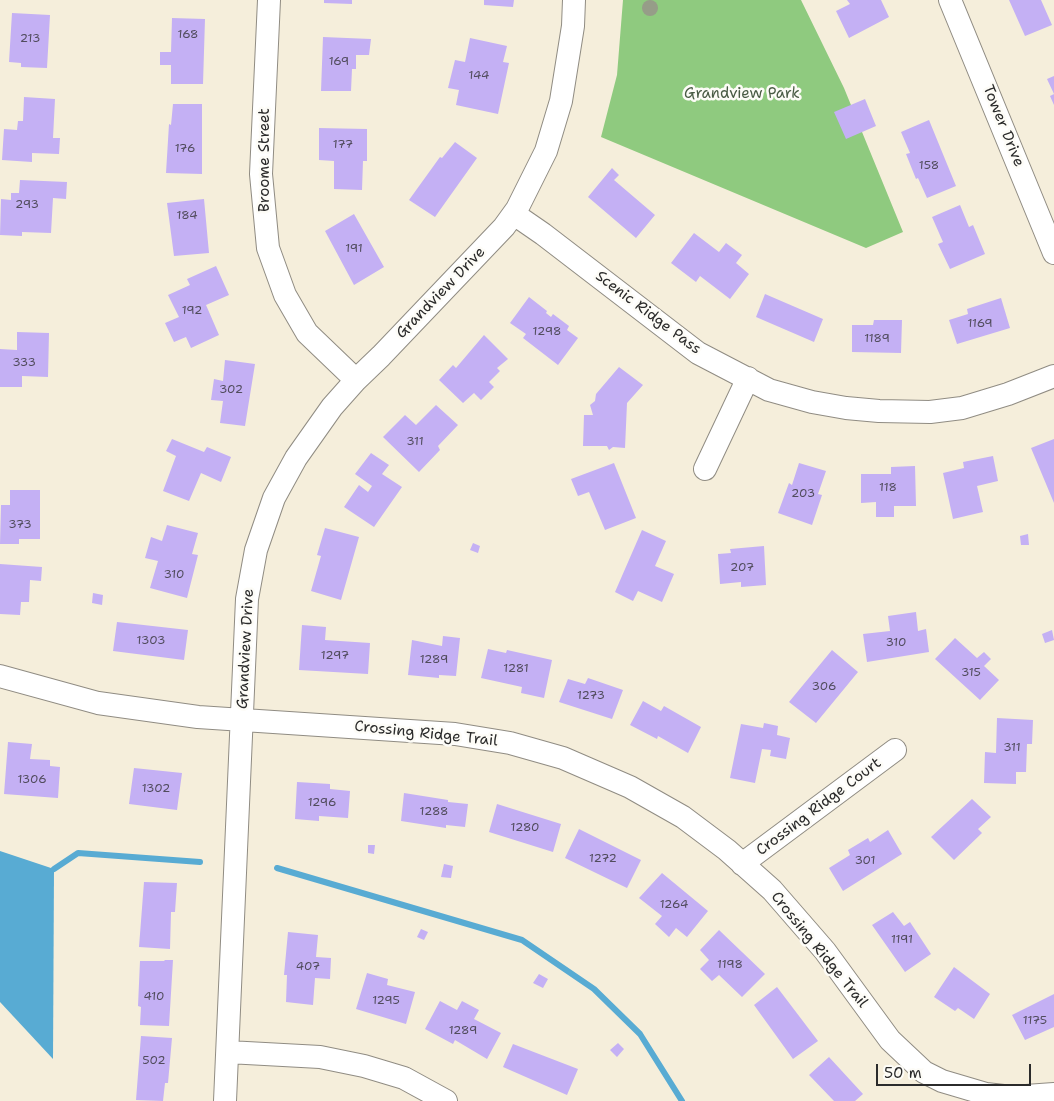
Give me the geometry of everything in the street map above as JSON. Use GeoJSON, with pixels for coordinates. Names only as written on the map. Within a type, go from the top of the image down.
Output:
{"type":"FeatureCollection","features":[{"type":"Feature","properties":{"kind":"street","name":"Broome Street"},"geometry":{"type":"LineString","coordinates":[[269,0],[262,174],[268,248],[285,295],[308,333],[356,380]]}},
{"type":"Feature","properties":{"kind":"street","name":"Grandview Drive"},"geometry":{"type":"LineString","coordinates":[[225,1101],[247,599],[256,550],[274,498],[296,458],[356,380],[504,227],[514,214],[546,151],[561,101],[573,26],[574,0]]}},
{"type":"Feature","properties":{"kind":"street","name":"Tower Drive"},"geometry":{"type":"LineString","coordinates":[[950,0],[1054,253]]}},
{"type":"Feature","properties":{"kind":"street","name":"Scenic Ridge Pass"},"geometry":{"type":"LineString","coordinates":[[514,214],[543,234],[698,353],[769,390],[812,402],[879,411],[930,412],[962,408],[1008,394],[1054,376]]}},
{"type":"Feature","properties":{"kind":"street"},"geometry":{"type":"LineString","coordinates":[[705,469],[748,378]]}},
{"type":"Feature","properties":{"kind":"street","name":"Crossing Ridge Trail"},"geometry":{"type":"LineString","coordinates":[[0,676],[98,703],[242,721],[455,734],[510,742],[563,758],[630,787],[683,817],[772,890],[825,951],[890,1040],[924,1072],[942,1081],[986,1094],[1012,1097],[1054,1094]]}},
{"type":"Feature","properties":{"kind":"street","name":"Crossing Ridge Court"},"geometry":{"type":"LineString","coordinates":[[742,864],[895,750]]}},
{"type":"Feature","properties":{"kind":"street"},"geometry":{"type":"LineString","coordinates":[[228,1052],[320,1057],[364,1066],[404,1078],[446,1101]]}},
{"type":"Feature","properties":{"kind":"green space","name":"Grandview Park"},"geometry":{"type":"Polygon","coordinates":[[[623,0],[801,0],[844,88],[903,232],[866,248],[601,137],[617,75],[623,0]]]}},
{"type":"Feature","properties":{"kind":"water"},"geometry":{"type":"Polygon","coordinates":[[[0,851],[54,869],[53,1059],[0,1002],[0,851]]]}},
{"type":"Feature","properties":{"kind":"building"},"geometry":{"type":"Polygon","coordinates":[[[324,0],[352,0],[352,4],[324,3],[324,0]]]}},
{"type":"Feature","properties":{"kind":"building"},"geometry":{"type":"Polygon","coordinates":[[[484,0],[514,0],[513,7],[484,5],[484,0]]]}},
{"type":"Feature","properties":{"kind":"building"},"geometry":{"type":"Polygon","coordinates":[[[847,0],[881,0],[889,17],[849,38],[836,11],[850,4],[847,0]]]}},
{"type":"Feature","properties":{"kind":"building"},"geometry":{"type":"Polygon","coordinates":[[[1009,0],[1041,0],[1052,25],[1025,36],[1009,0]]]}},
{"type":"Feature","properties":{"kind":"building"},"geometry":{"type":"Polygon","coordinates":[[[12,13],[50,15],[47,68],[21,67],[21,63],[9,62],[12,13]]]}},
{"type":"Feature","properties":{"kind":"building"},"geometry":{"type":"Polygon","coordinates":[[[172,18],[205,19],[203,84],[171,84],[171,65],[160,65],[160,52],[171,52],[172,18]]]}},
{"type":"Feature","properties":{"kind":"building"},"geometry":{"type":"Polygon","coordinates":[[[323,37],[371,39],[369,55],[356,55],[356,69],[352,69],[351,91],[321,91],[323,37]]]}},
{"type":"Feature","properties":{"kind":"building"},"geometry":{"type":"Polygon","coordinates":[[[470,38],[507,46],[503,62],[509,63],[498,114],[456,105],[459,90],[448,88],[455,60],[465,62],[470,38]]]}},
{"type":"Feature","properties":{"kind":"building"},"geometry":{"type":"Polygon","coordinates":[[[1054,76],[1054,94],[1047,79],[1054,76]]]}},
{"type":"Feature","properties":{"kind":"building"},"geometry":{"type":"Polygon","coordinates":[[[1054,94],[1054,105],[1050,96],[1054,94]]]}},
{"type":"Feature","properties":{"kind":"building"},"geometry":{"type":"Polygon","coordinates":[[[24,97],[55,99],[53,138],[60,138],[59,154],[32,153],[32,162],[2,160],[4,129],[17,130],[18,121],[23,121],[24,97]]]}},
{"type":"Feature","properties":{"kind":"building"},"geometry":{"type":"Polygon","coordinates":[[[865,99],[876,126],[846,139],[834,112],[865,99]]]}},
{"type":"Feature","properties":{"kind":"building"},"geometry":{"type":"Polygon","coordinates":[[[173,104],[202,104],[202,174],[166,173],[169,124],[171,125],[173,104]]]}},
{"type":"Feature","properties":{"kind":"building"},"geometry":{"type":"Polygon","coordinates":[[[929,120],[956,186],[927,198],[918,178],[916,179],[906,154],[910,153],[901,132],[929,120]]]}},
{"type":"Feature","properties":{"kind":"building"},"geometry":{"type":"Polygon","coordinates":[[[319,128],[367,129],[367,161],[363,161],[362,190],[334,189],[334,161],[319,160],[319,128]]]}},
{"type":"Feature","properties":{"kind":"building"},"geometry":{"type":"Polygon","coordinates":[[[455,142],[477,158],[435,217],[409,200],[440,157],[442,158],[455,142]]]}},
{"type":"Feature","properties":{"kind":"building"},"geometry":{"type":"Polygon","coordinates":[[[612,168],[619,175],[614,180],[655,215],[636,238],[588,197],[612,168]]]}},
{"type":"Feature","properties":{"kind":"building"},"geometry":{"type":"Polygon","coordinates":[[[20,180],[67,182],[66,199],[53,198],[51,233],[22,232],[22,236],[0,235],[1,199],[11,200],[11,193],[19,193],[20,180]]]}},
{"type":"Feature","properties":{"kind":"building"},"geometry":{"type":"Polygon","coordinates":[[[204,199],[209,253],[174,256],[167,203],[204,199]]]}},
{"type":"Feature","properties":{"kind":"building"},"geometry":{"type":"Polygon","coordinates":[[[960,205],[969,227],[973,225],[985,254],[950,269],[938,244],[943,242],[932,217],[960,205]]]}},
{"type":"Feature","properties":{"kind":"building"},"geometry":{"type":"Polygon","coordinates":[[[354,214],[384,267],[354,285],[325,231],[354,214]]]}},
{"type":"Feature","properties":{"kind":"building"},"geometry":{"type":"Polygon","coordinates":[[[694,233],[719,252],[726,243],[742,255],[736,263],[749,274],[730,299],[700,276],[696,282],[671,263],[694,233]]]}},
{"type":"Feature","properties":{"kind":"building"},"geometry":{"type":"Polygon","coordinates":[[[216,266],[229,295],[206,305],[219,335],[191,348],[186,337],[174,342],[165,323],[179,317],[168,295],[190,285],[187,279],[216,266]]]}},
{"type":"Feature","properties":{"kind":"building"},"geometry":{"type":"Polygon","coordinates":[[[765,294],[823,319],[814,342],[756,317],[765,294]]]}},
{"type":"Feature","properties":{"kind":"building"},"geometry":{"type":"Polygon","coordinates":[[[529,297],[547,311],[546,313],[551,317],[553,314],[569,326],[567,330],[578,338],[558,365],[523,338],[526,334],[510,323],[529,297]]]}},
{"type":"Feature","properties":{"kind":"building"},"geometry":{"type":"Polygon","coordinates":[[[1001,298],[1010,328],[957,344],[949,320],[968,314],[967,309],[1001,298]]]}},
{"type":"Feature","properties":{"kind":"building"},"geometry":{"type":"Polygon","coordinates":[[[874,320],[902,320],[901,353],[852,352],[852,325],[873,325],[874,320]]]}},
{"type":"Feature","properties":{"kind":"building"},"geometry":{"type":"Polygon","coordinates":[[[17,332],[49,333],[48,377],[22,376],[22,387],[0,387],[0,349],[17,350],[17,332]]]}},
{"type":"Feature","properties":{"kind":"building"},"geometry":{"type":"Polygon","coordinates":[[[484,335],[508,359],[497,368],[500,371],[489,382],[494,387],[481,400],[474,393],[463,403],[439,380],[453,365],[456,368],[484,335]]]}},
{"type":"Feature","properties":{"kind":"building"},"geometry":{"type":"Polygon","coordinates":[[[225,360],[255,364],[245,426],[220,423],[223,401],[211,400],[214,379],[223,381],[225,360]]]}},
{"type":"Feature","properties":{"kind":"building"},"geometry":{"type":"Polygon","coordinates":[[[619,367],[643,385],[627,403],[625,448],[613,447],[609,450],[607,446],[583,446],[584,415],[593,415],[590,405],[595,401],[596,394],[619,367]]]}},
{"type":"Feature","properties":{"kind":"building"},"geometry":{"type":"Polygon","coordinates":[[[436,405],[458,425],[438,446],[440,450],[419,472],[383,437],[405,415],[416,425],[436,405]]]}},
{"type":"Feature","properties":{"kind":"building"},"geometry":{"type":"Polygon","coordinates":[[[172,439],[204,452],[207,447],[231,457],[221,482],[201,473],[189,501],[163,491],[176,456],[166,451],[172,439]]]}},
{"type":"Feature","properties":{"kind":"building"},"geometry":{"type":"Polygon","coordinates":[[[1054,439],[1054,503],[1031,448],[1054,439]]]}},
{"type":"Feature","properties":{"kind":"building"},"geometry":{"type":"Polygon","coordinates":[[[371,453],[389,465],[382,474],[402,487],[374,527],[344,507],[359,485],[368,492],[372,486],[355,474],[371,453]]]}},
{"type":"Feature","properties":{"kind":"building"},"geometry":{"type":"Polygon","coordinates":[[[993,456],[998,481],[977,486],[983,512],[953,519],[943,473],[964,468],[963,462],[993,456]]]}},
{"type":"Feature","properties":{"kind":"building"},"geometry":{"type":"Polygon","coordinates":[[[614,463],[636,518],[605,530],[589,492],[578,496],[571,479],[614,463]]]}},
{"type":"Feature","properties":{"kind":"building"},"geometry":{"type":"Polygon","coordinates":[[[799,463],[826,471],[818,494],[822,495],[812,525],[778,513],[789,483],[792,485],[799,463]]]}},
{"type":"Feature","properties":{"kind":"building"},"geometry":{"type":"Polygon","coordinates":[[[915,466],[916,506],[894,506],[894,517],[876,517],[876,502],[861,503],[861,474],[891,474],[891,467],[915,466]]]}},
{"type":"Feature","properties":{"kind":"building"},"geometry":{"type":"Polygon","coordinates":[[[10,490],[40,490],[40,539],[19,539],[19,544],[0,544],[1,505],[10,505],[10,490]]]}},
{"type":"Feature","properties":{"kind":"building"},"geometry":{"type":"Polygon","coordinates":[[[167,525],[198,533],[192,554],[198,555],[187,598],[150,588],[158,561],[145,558],[151,537],[162,541],[167,525]]]}},
{"type":"Feature","properties":{"kind":"building"},"geometry":{"type":"Polygon","coordinates":[[[325,528],[359,537],[341,600],[311,591],[321,556],[317,555],[325,528]]]}},
{"type":"Feature","properties":{"kind":"building"},"geometry":{"type":"Polygon","coordinates":[[[642,530],[666,541],[655,566],[674,574],[662,602],[638,591],[633,601],[615,592],[642,530]]]}},
{"type":"Feature","properties":{"kind":"building"},"geometry":{"type":"Polygon","coordinates":[[[1028,534],[1029,545],[1021,545],[1020,536],[1028,534]]]}},
{"type":"Feature","properties":{"kind":"building"},"geometry":{"type":"Polygon","coordinates":[[[473,543],[480,546],[478,553],[470,550],[473,543]]]}},
{"type":"Feature","properties":{"kind":"building"},"geometry":{"type":"Polygon","coordinates":[[[764,546],[766,585],[741,587],[741,582],[720,584],[718,554],[731,553],[730,549],[764,546]]]}},
{"type":"Feature","properties":{"kind":"building"},"geometry":{"type":"Polygon","coordinates":[[[0,564],[42,567],[41,581],[30,580],[29,602],[21,602],[20,615],[0,614],[0,564]]]}},
{"type":"Feature","properties":{"kind":"building"},"geometry":{"type":"Polygon","coordinates":[[[93,593],[103,595],[102,605],[92,603],[93,593]]]}},
{"type":"Feature","properties":{"kind":"building"},"geometry":{"type":"Polygon","coordinates":[[[916,612],[918,631],[926,629],[929,652],[867,662],[863,634],[890,631],[888,616],[916,612]]]}},
{"type":"Feature","properties":{"kind":"building"},"geometry":{"type":"Polygon","coordinates":[[[117,622],[188,630],[184,660],[113,651],[117,622]]]}},
{"type":"Feature","properties":{"kind":"building"},"geometry":{"type":"Polygon","coordinates":[[[302,625],[326,627],[325,640],[370,643],[368,674],[299,670],[302,625]]]}},
{"type":"Feature","properties":{"kind":"building"},"geometry":{"type":"Polygon","coordinates":[[[1052,630],[1054,640],[1045,643],[1042,634],[1052,630]]]}},
{"type":"Feature","properties":{"kind":"building"},"geometry":{"type":"Polygon","coordinates":[[[443,636],[460,638],[456,676],[439,675],[439,678],[408,675],[412,640],[442,646],[443,636]]]}},
{"type":"Feature","properties":{"kind":"building"},"geometry":{"type":"Polygon","coordinates":[[[955,638],[977,658],[984,652],[991,659],[984,666],[999,680],[980,700],[935,659],[955,638]]]}},
{"type":"Feature","properties":{"kind":"building"},"geometry":{"type":"Polygon","coordinates":[[[488,649],[506,653],[507,650],[552,660],[544,698],[521,693],[522,687],[481,678],[488,649]]]}},
{"type":"Feature","properties":{"kind":"building"},"geometry":{"type":"Polygon","coordinates":[[[832,650],[858,672],[816,723],[789,702],[832,650]]]}},
{"type":"Feature","properties":{"kind":"building"},"geometry":{"type":"Polygon","coordinates":[[[588,678],[623,690],[612,719],[559,702],[568,679],[585,684],[588,678]]]}},
{"type":"Feature","properties":{"kind":"building"},"geometry":{"type":"Polygon","coordinates":[[[643,701],[661,711],[664,706],[701,727],[688,753],[658,736],[657,739],[630,725],[643,701]]]}},
{"type":"Feature","properties":{"kind":"building"},"geometry":{"type":"Polygon","coordinates":[[[997,718],[1033,720],[1032,744],[1027,744],[1026,772],[1016,772],[1016,784],[984,783],[985,752],[996,753],[997,718]]]}},
{"type":"Feature","properties":{"kind":"building"},"geometry":{"type":"Polygon","coordinates":[[[764,723],[778,726],[777,735],[790,738],[786,759],[770,756],[771,750],[762,749],[755,783],[730,778],[741,724],[763,728],[764,723]]]}},
{"type":"Feature","properties":{"kind":"building"},"geometry":{"type":"Polygon","coordinates":[[[8,742],[32,744],[30,759],[50,760],[50,766],[60,767],[58,798],[4,794],[8,742]]]}},
{"type":"Feature","properties":{"kind":"building"},"geometry":{"type":"Polygon","coordinates":[[[134,768],[182,773],[177,810],[129,804],[134,768]]]}},
{"type":"Feature","properties":{"kind":"building"},"geometry":{"type":"Polygon","coordinates":[[[297,782],[330,784],[330,789],[350,791],[348,818],[319,816],[319,821],[295,819],[297,782]]]}},
{"type":"Feature","properties":{"kind":"building"},"geometry":{"type":"Polygon","coordinates":[[[404,793],[468,804],[465,827],[446,825],[446,828],[401,821],[404,793]]]}},
{"type":"Feature","properties":{"kind":"building"},"geometry":{"type":"Polygon","coordinates":[[[972,799],[991,817],[978,829],[982,833],[954,860],[931,837],[972,799]]]}},
{"type":"Feature","properties":{"kind":"building"},"geometry":{"type":"Polygon","coordinates":[[[497,804],[561,824],[553,852],[489,832],[497,804]]]}},
{"type":"Feature","properties":{"kind":"building"},"geometry":{"type":"Polygon","coordinates":[[[579,829],[641,860],[627,888],[565,858],[579,829]]]}},
{"type":"Feature","properties":{"kind":"building"},"geometry":{"type":"Polygon","coordinates":[[[888,830],[902,854],[843,891],[829,868],[850,855],[848,850],[868,838],[870,842],[888,830]]]}},
{"type":"Feature","properties":{"kind":"building"},"geometry":{"type":"Polygon","coordinates":[[[368,845],[375,845],[374,854],[368,853],[368,845]]]}},
{"type":"Feature","properties":{"kind":"building"},"geometry":{"type":"Polygon","coordinates":[[[444,864],[453,866],[451,878],[441,877],[444,864]]]}},
{"type":"Feature","properties":{"kind":"building"},"geometry":{"type":"Polygon","coordinates":[[[662,873],[708,911],[687,937],[676,928],[669,937],[655,924],[662,916],[639,898],[662,873]]]}},
{"type":"Feature","properties":{"kind":"building"},"geometry":{"type":"Polygon","coordinates":[[[144,882],[177,883],[175,912],[171,912],[170,949],[139,947],[144,882]]]}},
{"type":"Feature","properties":{"kind":"building"},"geometry":{"type":"Polygon","coordinates":[[[893,912],[904,926],[910,922],[931,954],[905,972],[872,925],[893,912]]]}},
{"type":"Feature","properties":{"kind":"building"},"geometry":{"type":"Polygon","coordinates":[[[421,929],[428,932],[424,940],[417,937],[421,929]]]}},
{"type":"Feature","properties":{"kind":"building"},"geometry":{"type":"Polygon","coordinates":[[[719,930],[765,974],[742,997],[719,975],[712,981],[700,969],[709,960],[700,950],[719,930]]]}},
{"type":"Feature","properties":{"kind":"building"},"geometry":{"type":"Polygon","coordinates":[[[288,932],[318,935],[316,957],[331,958],[330,979],[315,978],[313,1005],[286,1002],[287,975],[284,975],[288,932]]]}},
{"type":"Feature","properties":{"kind":"building"},"geometry":{"type":"Polygon","coordinates":[[[173,960],[169,1026],[140,1025],[141,1007],[138,1006],[140,961],[173,960]]]}},
{"type":"Feature","properties":{"kind":"building"},"geometry":{"type":"Polygon","coordinates":[[[954,967],[990,994],[974,1019],[958,1008],[955,1011],[934,997],[954,967]]]}},
{"type":"Feature","properties":{"kind":"building"},"geometry":{"type":"Polygon","coordinates":[[[367,973],[388,979],[387,985],[415,992],[406,1024],[356,1009],[367,973]]]}},
{"type":"Feature","properties":{"kind":"building"},"geometry":{"type":"Polygon","coordinates":[[[539,974],[548,979],[543,988],[533,983],[539,974]]]}},
{"type":"Feature","properties":{"kind":"building"},"geometry":{"type":"Polygon","coordinates":[[[777,987],[818,1041],[793,1059],[754,1005],[777,987]]]}},
{"type":"Feature","properties":{"kind":"building"},"geometry":{"type":"Polygon","coordinates":[[[1054,994],[1054,1027],[1025,1040],[1012,1015],[1054,994]]]}},
{"type":"Feature","properties":{"kind":"building"},"geometry":{"type":"Polygon","coordinates":[[[440,1001],[457,1010],[462,1001],[479,1010],[474,1019],[501,1033],[487,1059],[455,1040],[453,1044],[425,1029],[440,1001]]]}},
{"type":"Feature","properties":{"kind":"building"},"geometry":{"type":"Polygon","coordinates":[[[141,1036],[172,1038],[168,1083],[165,1083],[163,1101],[136,1100],[141,1036]]]}},
{"type":"Feature","properties":{"kind":"building"},"geometry":{"type":"Polygon","coordinates":[[[618,1043],[624,1049],[617,1057],[610,1050],[618,1043]]]}},
{"type":"Feature","properties":{"kind":"building"},"geometry":{"type":"Polygon","coordinates":[[[513,1044],[578,1069],[567,1095],[503,1067],[513,1044]]]}},
{"type":"Feature","properties":{"kind":"building"},"geometry":{"type":"Polygon","coordinates":[[[829,1057],[863,1094],[855,1101],[834,1101],[809,1075],[829,1057]]]}},
{"type":"Feature","properties":{"kind":"waterway"},"geometry":{"type":"LineString","coordinates":[[54,869],[78,853],[200,862]]}},
{"type":"Feature","properties":{"kind":"waterway"},"geometry":{"type":"LineString","coordinates":[[277,868],[522,940],[594,989],[640,1034],[682,1101]]}}]}
